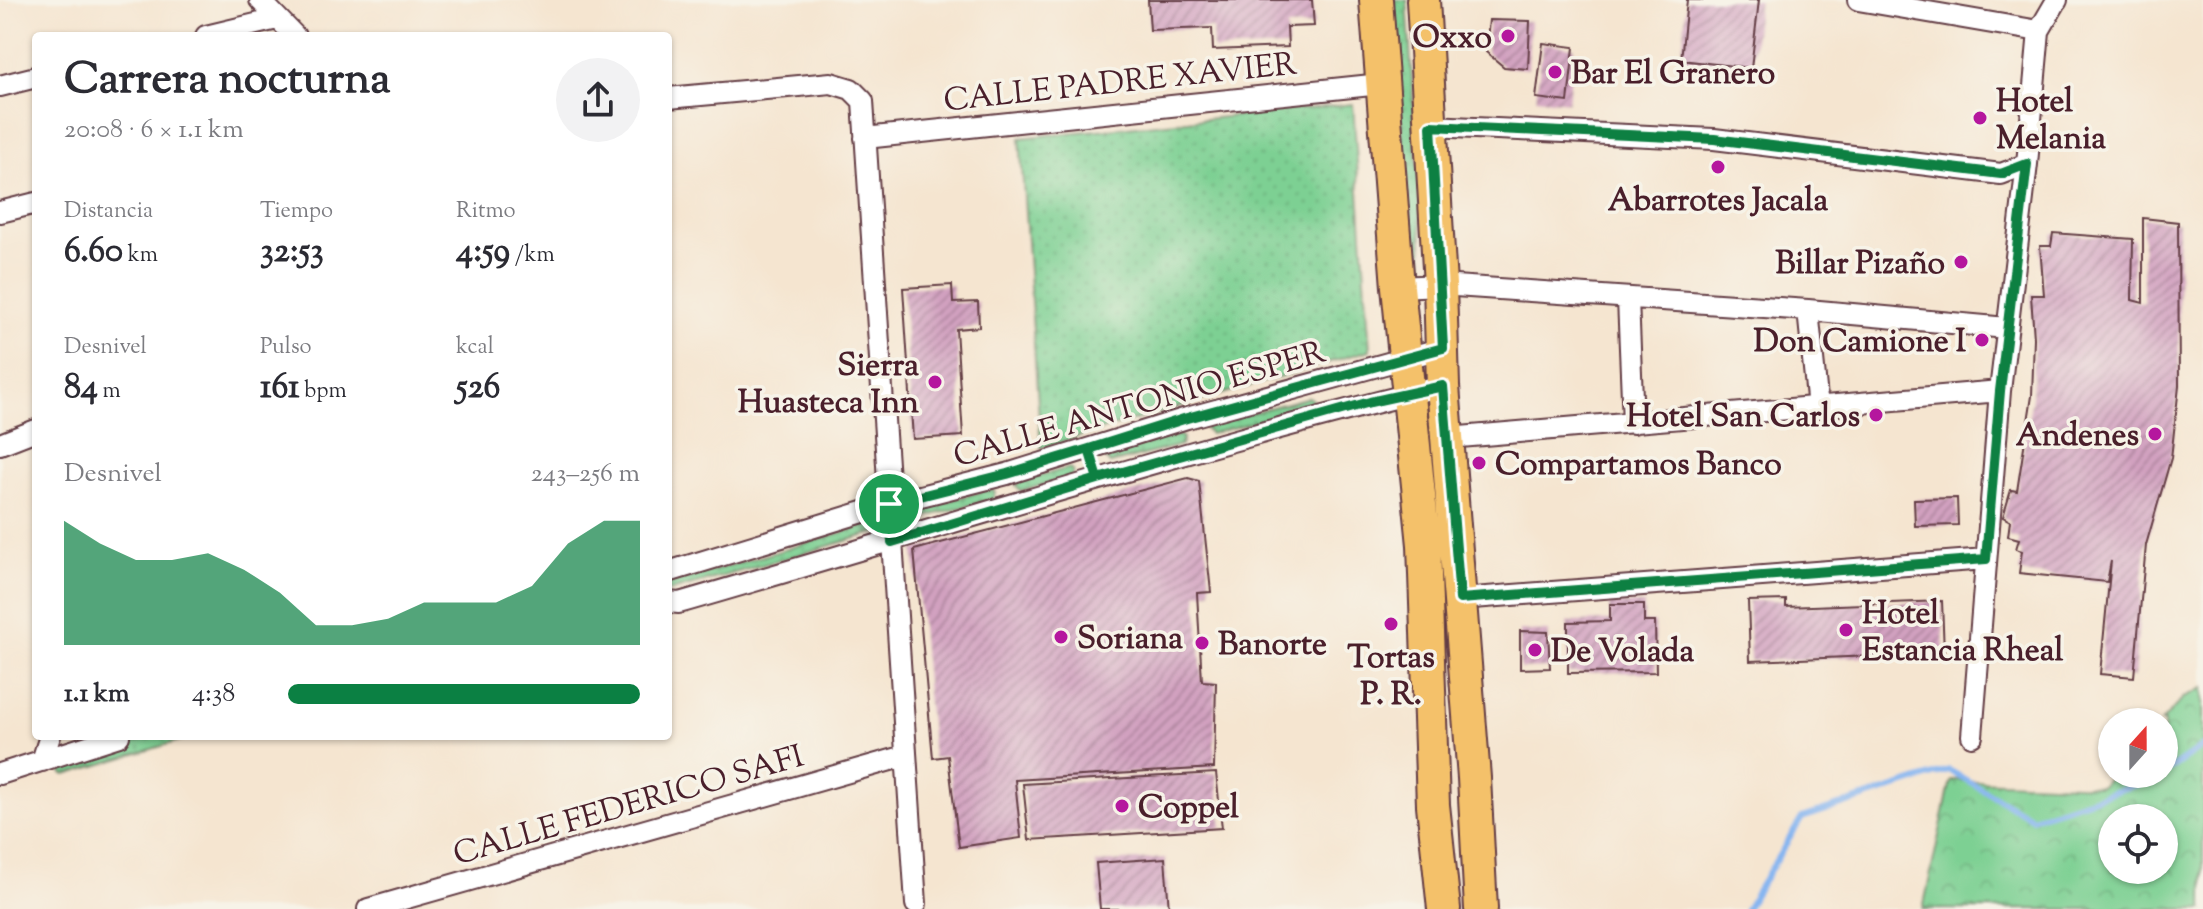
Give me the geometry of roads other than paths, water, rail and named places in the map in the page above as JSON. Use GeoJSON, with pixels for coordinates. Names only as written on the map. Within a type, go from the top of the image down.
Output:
{"type":"FeatureCollection","features":[{"type":"Feature","properties":{"kind":"main road"},"geometry":{"type":"LineString","coordinates":[[1376,0],[1427,600],[1433,805],[1444,909]]}},
{"type":"Feature","properties":{"kind":"main road"},"geometry":{"type":"LineString","coordinates":[[1423,0],[1443,386],[1474,778],[1481,909]]}},
{"type":"Feature","properties":{"kind":"main road"},"geometry":{"type":"LineString","coordinates":[[1474,778],[1489,909]]}},
{"type":"Feature","properties":{"kind":"main road"},"geometry":{"type":"LineString","coordinates":[[1436,909],[1438,864]]}},
{"type":"Feature","properties":{"kind":"street"},"geometry":{"type":"LineString","coordinates":[[260,0],[291,32]]}},
{"type":"Feature","properties":{"kind":"street"},"geometry":{"type":"LineString","coordinates":[[1858,0],[2039,31]]}},
{"type":"Feature","properties":{"kind":"street"},"geometry":{"type":"LineString","coordinates":[[1972,736],[2000,391],[2039,31],[2057,0]]}},
{"type":"Feature","properties":{"kind":"street"},"geometry":{"type":"LineString","coordinates":[[223,32],[277,19]]}},
{"type":"Feature","properties":{"kind":"street"},"geometry":{"type":"LineString","coordinates":[[0,86],[32,78]]}},
{"type":"Feature","properties":{"kind":"street"},"geometry":{"type":"LineString","coordinates":[[672,98],[831,83],[851,89],[863,101],[916,904]]}},
{"type":"Feature","properties":{"kind":"street","name":"CALLE PADRE XAVIER"},"geometry":{"type":"LineString","coordinates":[[865,138],[1381,84]]}},
{"type":"Feature","properties":{"kind":"street"},"geometry":{"type":"LineString","coordinates":[[1431,126],[1714,139],[2001,174],[2027,164]]}},
{"type":"Feature","properties":{"kind":"street"},"geometry":{"type":"LineString","coordinates":[[0,212],[32,204]]}},
{"type":"Feature","properties":{"kind":"street"},"geometry":{"type":"LineString","coordinates":[[1398,287],[1440,285],[1808,310],[2007,328]]}},
{"type":"Feature","properties":{"kind":"street"},"geometry":{"type":"LineString","coordinates":[[1628,299],[1633,423]]}},
{"type":"Feature","properties":{"kind":"street"},"geometry":{"type":"LineString","coordinates":[[1808,310],[1818,408]]}},
{"type":"Feature","properties":{"kind":"street","name":"CALLE ANTONIO ESPER"},"geometry":{"type":"LineString","coordinates":[[672,571],[889,504],[1007,474],[1187,418],[1443,348]]}},
{"type":"Feature","properties":{"kind":"street","name":"CALLE ANTONIO ESPER"},"geometry":{"type":"LineString","coordinates":[[672,602],[679,603],[892,542],[1098,479],[1370,402],[1443,386]]}},
{"type":"Feature","properties":{"kind":"street"},"geometry":{"type":"LineString","coordinates":[[1448,438],[2000,391]]}},
{"type":"Feature","properties":{"kind":"street"},"geometry":{"type":"LineString","coordinates":[[1187,418],[1200,452]]}},
{"type":"Feature","properties":{"kind":"street"},"geometry":{"type":"LineString","coordinates":[[0,444],[32,432]]}},
{"type":"Feature","properties":{"kind":"street"},"geometry":{"type":"LineString","coordinates":[[1089,449],[1098,479]]}},
{"type":"Feature","properties":{"kind":"street"},"geometry":{"type":"LineString","coordinates":[[1460,599],[1986,559]]}},
{"type":"Feature","properties":{"kind":"street"},"geometry":{"type":"LineString","coordinates":[[42,761],[49,740]]}},
{"type":"Feature","properties":{"kind":"street"},"geometry":{"type":"LineString","coordinates":[[0,774],[107,740]]}},
{"type":"Feature","properties":{"kind":"street","name":"CALLE FEDERICO SAFI"},"geometry":{"type":"LineString","coordinates":[[368,909],[905,756]]}},
{"type":"Feature","properties":{"kind":"waterway"},"geometry":{"type":"LineString","coordinates":[[2178,763],[2203,746]]}},
{"type":"Feature","properties":{"kind":"waterway"},"geometry":{"type":"LineString","coordinates":[[1746,909],[1802,818],[1949,770],[2032,818],[2126,788]]}},
{"type":"Feature","properties":{"kind":"place","name":"Oxxo"},"geometry":{"type":"Point","coordinates":[1508,36]}},
{"type":"Feature","properties":{"kind":"place","name":"Bar El Granero"},"geometry":{"type":"Point","coordinates":[1555,72]}},
{"type":"Feature","properties":{"kind":"place","name":"Hotel Melania"},"geometry":{"type":"Point","coordinates":[1980,118]}},
{"type":"Feature","properties":{"kind":"place","name":"Abarrotes Jacala"},"geometry":{"type":"Point","coordinates":[1718,167]}},
{"type":"Feature","properties":{"kind":"place","name":"Billar Pizaño"},"geometry":{"type":"Point","coordinates":[1961,262]}},
{"type":"Feature","properties":{"kind":"place","name":"Don Camione I"},"geometry":{"type":"Point","coordinates":[1982,340]}},
{"type":"Feature","properties":{"kind":"place","name":"Sierra Huasteca Inn"},"geometry":{"type":"Point","coordinates":[935,382]}},
{"type":"Feature","properties":{"kind":"place","name":"Hotel San Carlos"},"geometry":{"type":"Point","coordinates":[1876,415]}},
{"type":"Feature","properties":{"kind":"place","name":"Andenes"},"geometry":{"type":"Point","coordinates":[2155,434]}},
{"type":"Feature","properties":{"kind":"place","name":"Compartamos Banco"},"geometry":{"type":"Point","coordinates":[1479,463]}},
{"type":"Feature","properties":{"kind":"place","name":"Tortas P. R."},"geometry":{"type":"Point","coordinates":[1391,624]}},
{"type":"Feature","properties":{"kind":"place","name":"Hotel Estancia Rheal"},"geometry":{"type":"Point","coordinates":[1846,630]}},
{"type":"Feature","properties":{"kind":"place","name":"Soriana"},"geometry":{"type":"Point","coordinates":[1061,637]}},
{"type":"Feature","properties":{"kind":"place","name":"Banorte"},"geometry":{"type":"Point","coordinates":[1202,643]}},
{"type":"Feature","properties":{"kind":"place","name":"De Volada"},"geometry":{"type":"Point","coordinates":[1535,650]}},
{"type":"Feature","properties":{"kind":"place","name":"Coppel"},"geometry":{"type":"Point","coordinates":[1122,806]}}]}
